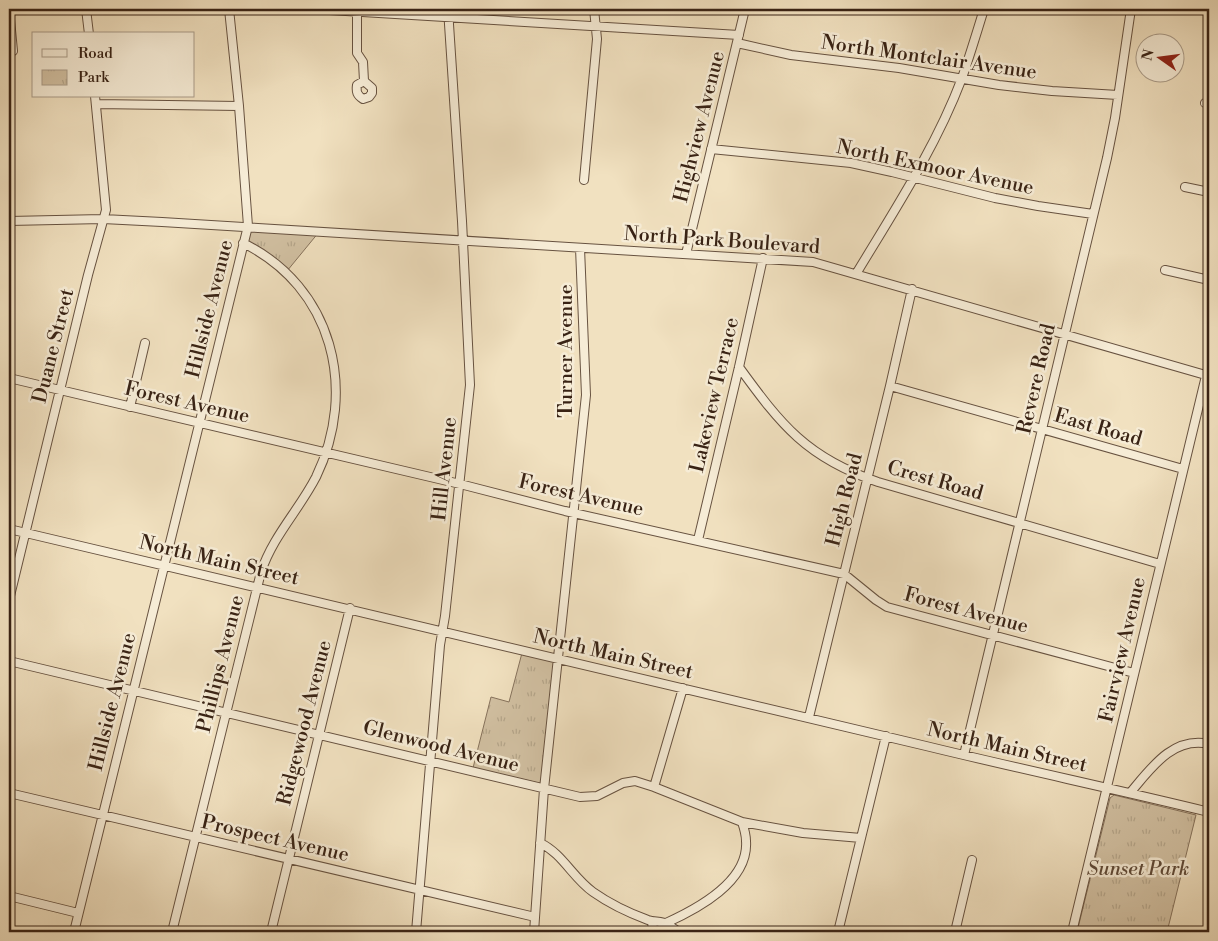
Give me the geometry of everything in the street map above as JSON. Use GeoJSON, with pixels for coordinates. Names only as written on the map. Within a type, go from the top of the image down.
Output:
{"type":"FeatureCollection","features":[{"type":"Feature","properties":{"kind":"street"},"geometry":{"type":"LineString","coordinates":[[9,9],[13,51]]}},
{"type":"Feature","properties":{"kind":"street"},"geometry":{"type":"LineString","coordinates":[[86,9],[89,32]]}},
{"type":"Feature","properties":{"kind":"street","name":"Hillside Avenue"},"geometry":{"type":"LineString","coordinates":[[74,932],[248,226],[239,106],[229,9]]}},
{"type":"Feature","properties":{"kind":"street","name":"North Montclair Avenue"},"geometry":{"type":"LineString","coordinates":[[313,9],[357,12],[448,13],[738,39],[798,56],[900,68],[1036,89],[1118,95]]}},
{"type":"Feature","properties":{"kind":"street"},"geometry":{"type":"LineString","coordinates":[[584,180],[597,39],[594,9]]}},
{"type":"Feature","properties":{"kind":"street","name":"Highview Avenue"},"geometry":{"type":"LineString","coordinates":[[686,254],[745,9]]}},
{"type":"Feature","properties":{"kind":"street"},"geometry":{"type":"LineString","coordinates":[[856,274],[914,178],[940,128],[962,79],[984,9]]}},
{"type":"Feature","properties":{"kind":"street","name":"Revere Road"},"geometry":{"type":"LineString","coordinates":[[964,755],[1107,158],[1130,9]]}},
{"type":"Feature","properties":{"kind":"street"},"geometry":{"type":"LineString","coordinates":[[357,12],[357,53],[363,62],[364,81]]}},
{"type":"Feature","properties":{"kind":"street","name":"Hill Avenue"},"geometry":{"type":"LineString","coordinates":[[416,932],[442,630],[470,385],[448,13]]}},
{"type":"Feature","properties":{"kind":"street"},"geometry":{"type":"LineString","coordinates":[[95,100],[239,106]]}},
{"type":"Feature","properties":{"kind":"street","name":"Duane Street"},"geometry":{"type":"LineString","coordinates":[[9,600],[106,210],[95,100]]}},
{"type":"Feature","properties":{"kind":"street","name":"North Exmoor Avenue"},"geometry":{"type":"LineString","coordinates":[[711,149],[851,163],[995,198],[1093,214]]}},
{"type":"Feature","properties":{"kind":"street"},"geometry":{"type":"LineString","coordinates":[[1185,187],[1209,192]]}},
{"type":"Feature","properties":{"kind":"street"},"geometry":{"type":"LineString","coordinates":[[9,221],[103,219]]}},
{"type":"Feature","properties":{"kind":"street","name":"North Park Boulevard"},"geometry":{"type":"LineString","coordinates":[[103,219],[248,226],[813,262],[1209,376]]}},
{"type":"Feature","properties":{"kind":"street","name":"Phillips Avenue"},"geometry":{"type":"LineString","coordinates":[[172,932],[264,561],[309,490],[326,452],[333,422],[336,393],[334,362],[325,330],[314,308],[294,281],[260,251],[244,242]]}},
{"type":"Feature","properties":{"kind":"street","name":"Turner Avenue"},"geometry":{"type":"LineString","coordinates":[[534,932],[544,788],[586,395],[580,248]]}},
{"type":"Feature","properties":{"kind":"street","name":"Lakeview Terrace"},"geometry":{"type":"LineString","coordinates":[[698,540],[740,366],[763,258]]}},
{"type":"Feature","properties":{"kind":"street"},"geometry":{"type":"LineString","coordinates":[[1165,270],[1209,280]]}},
{"type":"Feature","properties":{"kind":"street","name":"High Road"},"geometry":{"type":"LineString","coordinates":[[809,718],[912,289]]}},
{"type":"Feature","properties":{"kind":"street"},"geometry":{"type":"LineString","coordinates":[[130,407],[145,344]]}},
{"type":"Feature","properties":{"kind":"street","name":"Crest Road"},"geometry":{"type":"LineString","coordinates":[[740,366],[776,416],[802,442],[829,461],[867,478],[1160,564]]}},
{"type":"Feature","properties":{"kind":"street","name":"Fairview Avenue"},"geometry":{"type":"LineString","coordinates":[[1072,932],[1183,469],[1205,380],[1209,376]]}},
{"type":"Feature","properties":{"kind":"street","name":"Forest Avenue"},"geometry":{"type":"LineString","coordinates":[[9,378],[573,512],[844,574],[887,607],[1134,673]]}},
{"type":"Feature","properties":{"kind":"street","name":"East Road"},"geometry":{"type":"LineString","coordinates":[[890,386],[1183,469]]}},
{"type":"Feature","properties":{"kind":"street","name":"North Main Street"},"geometry":{"type":"LineString","coordinates":[[9,529],[1209,812]]}},
{"type":"Feature","properties":{"kind":"street","name":"Ridgewood Avenue"},"geometry":{"type":"LineString","coordinates":[[271,932],[350,608]]}},
{"type":"Feature","properties":{"kind":"street","name":"Glenwood Avenue"},"geometry":{"type":"LineString","coordinates":[[9,661],[580,797],[590,797],[605,793],[623,783],[635,782],[654,787],[742,822],[803,833],[861,838]]}},
{"type":"Feature","properties":{"kind":"street"},"geometry":{"type":"LineString","coordinates":[[654,787],[683,688]]}},
{"type":"Feature","properties":{"kind":"street"},"geometry":{"type":"LineString","coordinates":[[838,932],[886,736]]}},
{"type":"Feature","properties":{"kind":"street"},"geometry":{"type":"LineString","coordinates":[[1130,792],[1157,762],[1176,746],[1191,742],[1209,744]]}},
{"type":"Feature","properties":{"kind":"street","name":"Prospect Avenue"},"geometry":{"type":"LineString","coordinates":[[9,793],[535,916]]}},
{"type":"Feature","properties":{"kind":"street"},"geometry":{"type":"LineString","coordinates":[[540,843],[550,848],[576,877],[593,892],[612,904],[652,921],[666,923],[704,904],[734,876],[744,858],[745,852],[746,841],[742,822]]}},
{"type":"Feature","properties":{"kind":"street"},"geometry":{"type":"LineString","coordinates":[[955,932],[972,860]]}},
{"type":"Feature","properties":{"kind":"street"},"geometry":{"type":"LineString","coordinates":[[9,896],[78,913]]}},
{"type":"Feature","properties":{"kind":"street"},"geometry":{"type":"LineString","coordinates":[[652,921],[653,932]]}},
{"type":"Feature","properties":{"kind":"street"},"geometry":{"type":"LineString","coordinates":[[666,923],[672,929],[680,932]]}},
{"type":"Feature","properties":{"kind":"green space"},"geometry":{"type":"Polygon","coordinates":[[[251,228],[319,232],[287,271],[247,240],[251,228]]]}},
{"type":"Feature","properties":{"kind":"green space"},"geometry":{"type":"Polygon","coordinates":[[[522,653],[554,661],[543,784],[473,768],[491,697],[509,702],[522,653]]]}},
{"type":"Feature","properties":{"kind":"green space","name":"Sunset Park"},"geometry":{"type":"Polygon","coordinates":[[[1114,795],[1196,815],[1167,932],[1077,932],[1110,798],[1114,795]]]}}]}
